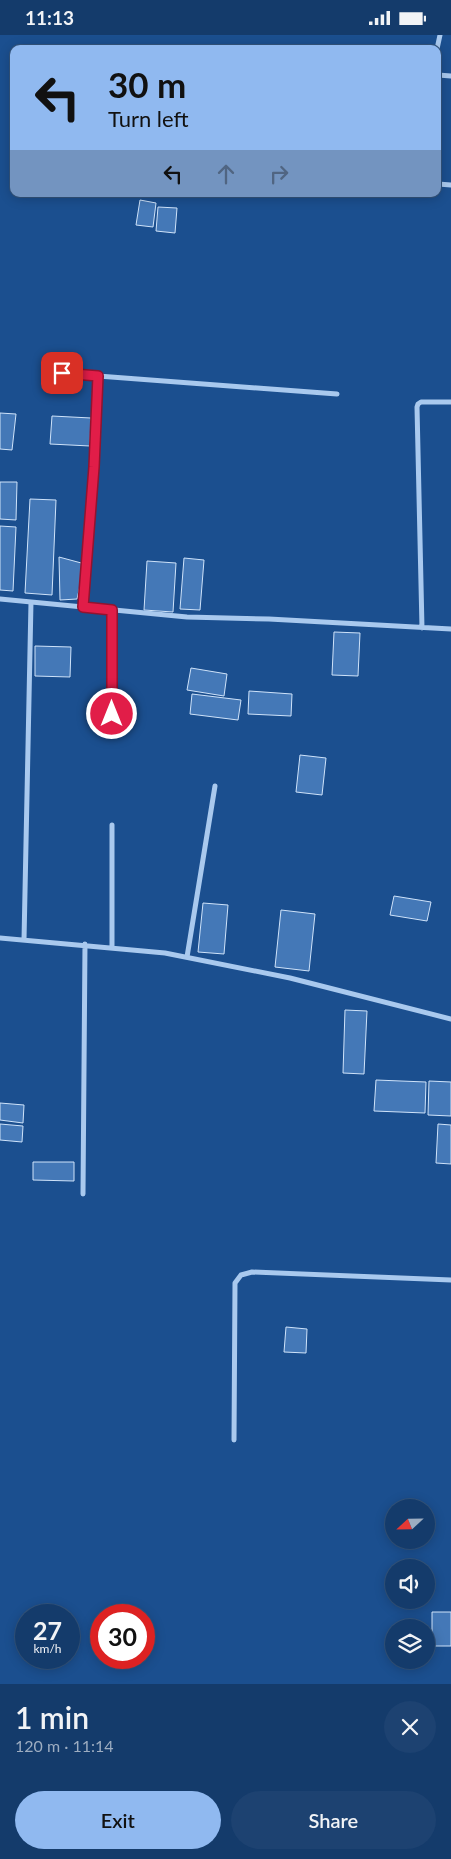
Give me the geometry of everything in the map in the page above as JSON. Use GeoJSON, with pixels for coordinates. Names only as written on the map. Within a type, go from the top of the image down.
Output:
{"type":"FeatureCollection","features":[{"type":"Feature","properties":{"kind":"street"},"geometry":{"type":"LineString","coordinates":[[44,371],[337,394]]}},
{"type":"Feature","properties":{"kind":"street"},"geometry":{"type":"LineString","coordinates":[[83,607],[94,467],[98,376]]}},
{"type":"Feature","properties":{"kind":"street"},"geometry":{"type":"LineString","coordinates":[[422,628],[417,407],[421,402],[451,402]]}},
{"type":"Feature","properties":{"kind":"street"},"geometry":{"type":"LineString","coordinates":[[0,599],[187,617],[269,619],[451,629]]}},
{"type":"Feature","properties":{"kind":"street"},"geometry":{"type":"LineString","coordinates":[[24,940],[31,602]]}},
{"type":"Feature","properties":{"kind":"street"},"geometry":{"type":"LineString","coordinates":[[112,610],[112,714]]}},
{"type":"Feature","properties":{"kind":"street"},"geometry":{"type":"LineString","coordinates":[[187,957],[215,786]]}},
{"type":"Feature","properties":{"kind":"street"},"geometry":{"type":"LineString","coordinates":[[112,825],[112,947]]}},
{"type":"Feature","properties":{"kind":"street"},"geometry":{"type":"LineString","coordinates":[[0,938],[112,947],[187,957],[290,978],[451,1019]]}},
{"type":"Feature","properties":{"kind":"street"},"geometry":{"type":"LineString","coordinates":[[83,1194],[85,945]]}},
{"type":"Feature","properties":{"kind":"street"},"geometry":{"type":"LineString","coordinates":[[234,1440],[235,1283],[241,1275],[252,1272],[451,1280]]}},
{"type":"Feature","properties":{"kind":"building"},"geometry":{"type":"Polygon","coordinates":[[[140,200],[156,203],[153,227],[136,225],[140,200]]]}},
{"type":"Feature","properties":{"kind":"building"},"geometry":{"type":"Polygon","coordinates":[[[158,207],[177,208],[175,233],[156,231],[158,207]]]}},
{"type":"Feature","properties":{"kind":"building"},"geometry":{"type":"Polygon","coordinates":[[[0,413],[16,414],[12,450],[0,449],[0,413]]]}},
{"type":"Feature","properties":{"kind":"building"},"geometry":{"type":"Polygon","coordinates":[[[52,416],[91,418],[90,446],[50,444],[52,416]]]}},
{"type":"Feature","properties":{"kind":"building"},"geometry":{"type":"Polygon","coordinates":[[[0,482],[17,482],[16,520],[0,519],[0,482]]]}},
{"type":"Feature","properties":{"kind":"building"},"geometry":{"type":"Polygon","coordinates":[[[30,499],[56,500],[52,595],[25,593],[30,499]]]}},
{"type":"Feature","properties":{"kind":"building"},"geometry":{"type":"Polygon","coordinates":[[[0,526],[16,527],[13,591],[0,590],[0,526]]]}},
{"type":"Feature","properties":{"kind":"building"},"geometry":{"type":"Polygon","coordinates":[[[59,557],[85,564],[77,599],[60,600],[59,557]]]}},
{"type":"Feature","properties":{"kind":"building"},"geometry":{"type":"Polygon","coordinates":[[[184,558],[204,560],[200,610],[180,609],[184,558]]]}},
{"type":"Feature","properties":{"kind":"building"},"geometry":{"type":"Polygon","coordinates":[[[147,561],[176,563],[173,612],[144,610],[147,561]]]}},
{"type":"Feature","properties":{"kind":"building"},"geometry":{"type":"Polygon","coordinates":[[[334,632],[360,633],[358,676],[332,675],[334,632]]]}},
{"type":"Feature","properties":{"kind":"building"},"geometry":{"type":"Polygon","coordinates":[[[35,646],[71,647],[70,677],[35,676],[35,646]]]}},
{"type":"Feature","properties":{"kind":"building"},"geometry":{"type":"Polygon","coordinates":[[[191,668],[227,674],[224,696],[187,690],[191,668]]]}},
{"type":"Feature","properties":{"kind":"building"},"geometry":{"type":"Polygon","coordinates":[[[249,691],[292,694],[291,716],[248,714],[249,691]]]}},
{"type":"Feature","properties":{"kind":"building"},"geometry":{"type":"Polygon","coordinates":[[[192,694],[241,700],[238,720],[190,714],[192,694]]]}},
{"type":"Feature","properties":{"kind":"building"},"geometry":{"type":"Polygon","coordinates":[[[300,755],[326,758],[322,795],[296,792],[300,755]]]}},
{"type":"Feature","properties":{"kind":"building"},"geometry":{"type":"Polygon","coordinates":[[[394,896],[431,902],[427,921],[390,915],[394,896]]]}},
{"type":"Feature","properties":{"kind":"building"},"geometry":{"type":"Polygon","coordinates":[[[203,903],[228,905],[224,954],[198,952],[203,903]]]}},
{"type":"Feature","properties":{"kind":"building"},"geometry":{"type":"Polygon","coordinates":[[[281,910],[315,914],[309,971],[275,967],[281,910]]]}},
{"type":"Feature","properties":{"kind":"building"},"geometry":{"type":"Polygon","coordinates":[[[345,1010],[367,1011],[364,1074],[343,1073],[345,1010]]]}},
{"type":"Feature","properties":{"kind":"building"},"geometry":{"type":"Polygon","coordinates":[[[376,1080],[426,1082],[425,1113],[374,1111],[376,1080]]]}},
{"type":"Feature","properties":{"kind":"building"},"geometry":{"type":"Polygon","coordinates":[[[429,1081],[451,1082],[451,1116],[428,1115],[429,1081]]]}},
{"type":"Feature","properties":{"kind":"building"},"geometry":{"type":"Polygon","coordinates":[[[0,1103],[24,1105],[23,1123],[0,1120],[0,1103]]]}},
{"type":"Feature","properties":{"kind":"building"},"geometry":{"type":"Polygon","coordinates":[[[0,1124],[23,1126],[22,1142],[0,1140],[0,1124]]]}},
{"type":"Feature","properties":{"kind":"building"},"geometry":{"type":"Polygon","coordinates":[[[438,1124],[451,1125],[451,1164],[436,1163],[438,1124]]]}},
{"type":"Feature","properties":{"kind":"building"},"geometry":{"type":"Polygon","coordinates":[[[33,1162],[74,1162],[74,1181],[33,1180],[33,1162]]]}},
{"type":"Feature","properties":{"kind":"building"},"geometry":{"type":"Polygon","coordinates":[[[286,1327],[307,1329],[306,1353],[284,1352],[286,1327]]]}},
{"type":"Feature","properties":{"kind":"building"},"geometry":{"type":"Polygon","coordinates":[[[432,1612],[451,1612],[451,1646],[435,1646],[435,1619],[432,1619],[432,1612]]]}},
{"type":"Feature","properties":{"kind":"route"},"geometry":{"type":"LineString","coordinates":[[62,373],[98,376],[94,467],[83,607],[112,610],[112,714]]}}]}
